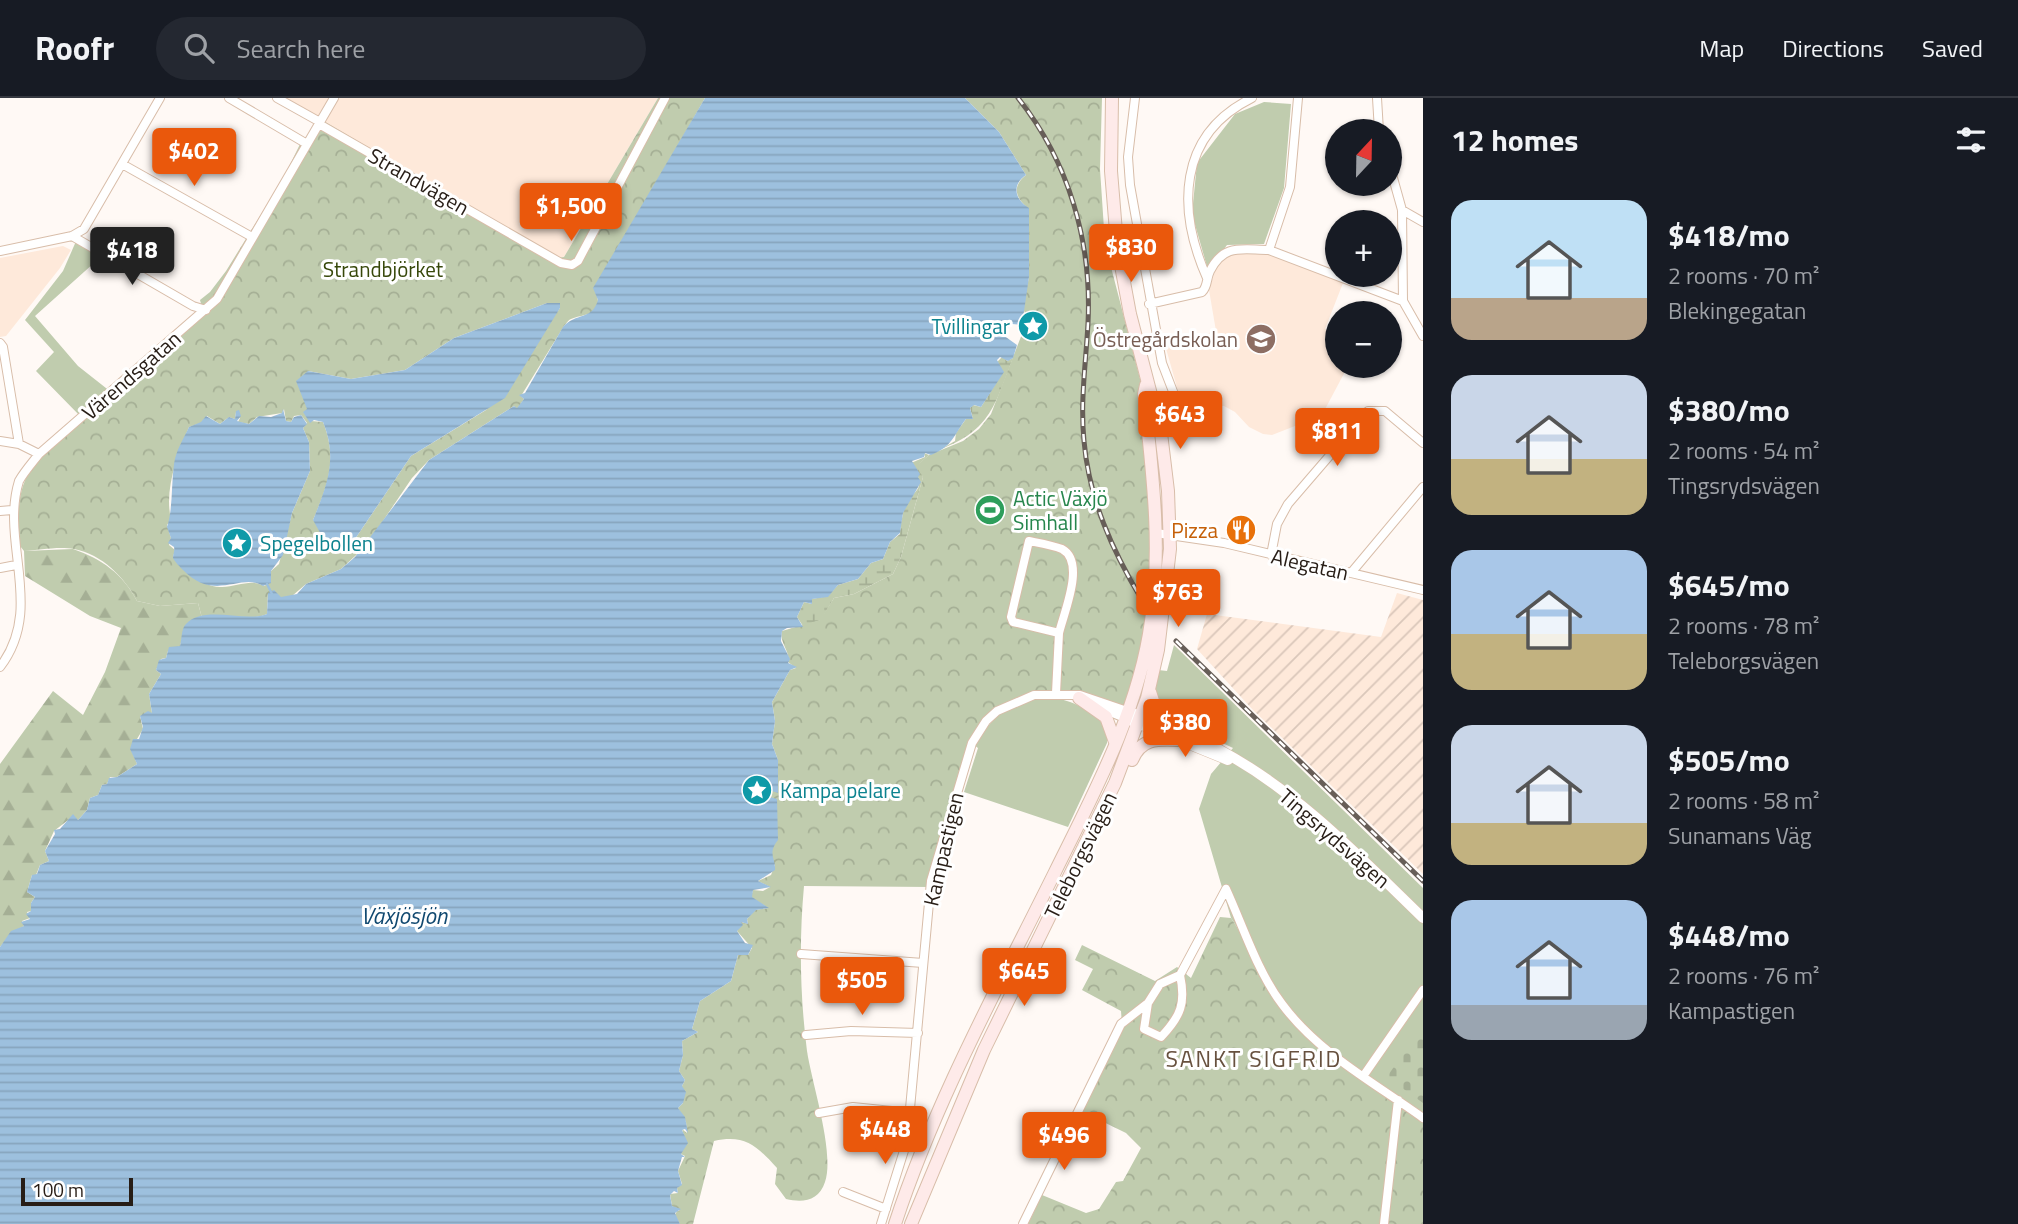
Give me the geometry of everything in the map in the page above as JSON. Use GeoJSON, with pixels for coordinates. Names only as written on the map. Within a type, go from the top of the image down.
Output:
{"type":"FeatureCollection","features":[{"type":"Feature","properties":{"kind":"main road","name":"Teleborgsvägen"},"geometry":{"type":"LineString","coordinates":[[895,1224],[922,1152],[969,1045],[1094,792],[1126,714],[1151,622],[1156,533],[1144,394],[1146,384],[1117,244],[1111,171],[1112,98]]}},
{"type":"Feature","properties":{"kind":"main road","name":"Teleborgsvägen"},"geometry":{"type":"LineString","coordinates":[[911,1224],[984,1050],[1115,783],[1150,689],[1164,615],[1170,534],[1161,433],[1153,392],[1146,384]]}},
{"type":"Feature","properties":{"kind":"main road"},"geometry":{"type":"LineString","coordinates":[[1150,689],[1157,713],[1184,738]]}},
{"type":"Feature","properties":{"kind":"main road"},"geometry":{"type":"LineString","coordinates":[[1074,697],[1106,717],[1115,742]]}},
{"type":"Feature","properties":{"kind":"main road"},"geometry":{"type":"LineString","coordinates":[[1115,783],[1141,744],[1153,740],[1184,738]]}},
{"type":"Feature","properties":{"kind":"street"},"geometry":{"type":"LineString","coordinates":[[0,251],[72,236],[84,229],[160,98]]}},
{"type":"Feature","properties":{"kind":"street"},"geometry":{"type":"LineString","coordinates":[[229,98],[307,144]]}},
{"type":"Feature","properties":{"kind":"street"},"geometry":{"type":"LineString","coordinates":[[277,98],[319,123]]}},
{"type":"Feature","properties":{"kind":"street","name":"Värendsgatan"},"geometry":{"type":"LineString","coordinates":[[0,667],[15,640],[22,613],[12,510],[20,480],[39,454],[217,299],[334,98]]}},
{"type":"Feature","properties":{"kind":"street","name":"Strandvägen"},"geometry":{"type":"LineString","coordinates":[[319,123],[561,263],[572,265],[578,261],[665,98]]}},
{"type":"Feature","properties":{"kind":"street"},"geometry":{"type":"LineString","coordinates":[[1135,98],[1128,157],[1129,176],[1161,363],[1175,402],[1185,410],[1217,412]]}},
{"type":"Feature","properties":{"kind":"street"},"geometry":{"type":"LineString","coordinates":[[1207,278],[1192,236],[1187,190],[1189,174],[1211,131],[1227,113],[1252,98]]}},
{"type":"Feature","properties":{"kind":"street"},"geometry":{"type":"LineString","coordinates":[[1269,250],[1290,187],[1298,98]]}},
{"type":"Feature","properties":{"kind":"street"},"geometry":{"type":"LineString","coordinates":[[1377,98],[1378,119]]}},
{"type":"Feature","properties":{"kind":"street"},"geometry":{"type":"LineString","coordinates":[[122,164],[252,237]]}},
{"type":"Feature","properties":{"kind":"street"},"geometry":{"type":"LineString","coordinates":[[1398,196],[1405,241],[1403,301],[1423,336]]}},
{"type":"Feature","properties":{"kind":"street"},"geometry":{"type":"LineString","coordinates":[[1402,210],[1423,222]]}},
{"type":"Feature","properties":{"kind":"street"},"geometry":{"type":"LineString","coordinates":[[72,236],[193,306],[206,310]]}},
{"type":"Feature","properties":{"kind":"street"},"geometry":{"type":"LineString","coordinates":[[1150,303],[1199,295],[1205,290],[1207,278],[1215,262],[1227,250],[1236,247],[1269,250],[1403,301]]}},
{"type":"Feature","properties":{"kind":"street"},"geometry":{"type":"LineString","coordinates":[[0,343],[3,347],[19,444]]}},
{"type":"Feature","properties":{"kind":"street"},"geometry":{"type":"LineString","coordinates":[[1271,555],[1277,524],[1288,504],[1368,411],[1385,411],[1423,443]]}},
{"type":"Feature","properties":{"kind":"street"},"geometry":{"type":"LineString","coordinates":[[0,441],[19,444],[39,454]]}},
{"type":"Feature","properties":{"kind":"street"},"geometry":{"type":"LineString","coordinates":[[1351,573],[1423,487]]}},
{"type":"Feature","properties":{"kind":"street"},"geometry":{"type":"LineString","coordinates":[[0,511],[12,510]]}},
{"type":"Feature","properties":{"kind":"street","name":"Alegatan"},"geometry":{"type":"LineString","coordinates":[[1156,533],[1271,555],[1423,590]]}},
{"type":"Feature","properties":{"kind":"street"},"geometry":{"type":"LineString","coordinates":[[1056,693],[1059,633],[1075,568],[1071,557],[1062,550],[1029,541],[1011,617],[1013,622],[1059,633]]}},
{"type":"Feature","properties":{"kind":"street"},"geometry":{"type":"LineString","coordinates":[[0,568],[16,565]]}},
{"type":"Feature","properties":{"kind":"street","name":"Kampastigen"},"geometry":{"type":"LineString","coordinates":[[881,1224],[907,1141],[931,881],[972,743],[986,721],[1009,704],[1034,695],[1056,693],[1091,697],[1126,714]]}},
{"type":"Feature","properties":{"kind":"street","name":"Tingsrydsvägen"},"geometry":{"type":"LineString","coordinates":[[1126,714],[1243,765],[1274,784],[1320,820],[1423,918]]}},
{"type":"Feature","properties":{"kind":"street"},"geometry":{"type":"LineString","coordinates":[[1023,1224],[1121,1024],[1148,1003],[1160,984],[1180,975],[1226,889],[1272,990],[1283,1006],[1310,1036],[1423,1118]]}},
{"type":"Feature","properties":{"kind":"street"},"geometry":{"type":"LineString","coordinates":[[801,954],[923,963]]}},
{"type":"Feature","properties":{"kind":"street"},"geometry":{"type":"LineString","coordinates":[[1148,1003],[1144,1029],[1161,1037],[1171,1026],[1185,998],[1180,975]]}},
{"type":"Feature","properties":{"kind":"street"},"geometry":{"type":"LineString","coordinates":[[1364,1075],[1423,990]]}},
{"type":"Feature","properties":{"kind":"street"},"geometry":{"type":"LineString","coordinates":[[806,1035],[851,1031],[918,1034]]}},
{"type":"Feature","properties":{"kind":"street"},"geometry":{"type":"LineString","coordinates":[[1384,1224],[1398,1100]]}},
{"type":"Feature","properties":{"kind":"street"},"geometry":{"type":"LineString","coordinates":[[819,1112],[853,1107],[911,1113]]}},
{"type":"Feature","properties":{"kind":"street"},"geometry":{"type":"LineString","coordinates":[[843,1192],[886,1209]]}},
{"type":"Feature","properties":{"kind":"shaded area"},"geometry":{"type":"Polygon","coordinates":[[[284,98],[658,98],[564,257],[556,258],[284,98]]]}},
{"type":"Feature","properties":{"kind":"shaded area"},"geometry":{"type":"Polygon","coordinates":[[[63,246],[71,250],[60,268],[6,336],[0,337],[0,258],[63,246]]]}},
{"type":"Feature","properties":{"kind":"shaded area","name":"Östregårdskolan"},"geometry":{"type":"Polygon","coordinates":[[[1241,250],[1266,253],[1325,276],[1325,287],[1341,287],[1336,301],[1325,301],[1325,378],[1342,378],[1314,430],[1295,426],[1272,435],[1263,434],[1249,427],[1235,412],[1224,406],[1192,405],[1180,398],[1165,345],[1216,331],[1209,290],[1217,264],[1228,254],[1241,250]]]}},
{"type":"Feature","properties":{"kind":"shaded area"},"geometry":{"type":"Polygon","coordinates":[[[1397,593],[1423,600],[1423,874],[1252,709],[1197,649],[1207,614],[1381,637],[1397,593]]]}},
{"type":"Feature","properties":{"kind":"green space","name":"Strandbjörket"},"geometry":{"type":"Polygon","coordinates":[[[658,98],[705,98],[595,291],[598,299],[596,309],[570,320],[564,326],[521,396],[524,399],[517,409],[514,406],[429,460],[412,478],[366,546],[341,569],[306,584],[292,596],[282,598],[268,593],[267,614],[202,618],[198,603],[160,606],[137,601],[112,568],[84,552],[62,548],[24,551],[20,546],[21,494],[28,473],[44,449],[203,311],[200,300],[210,292],[226,271],[283,179],[301,142],[322,120],[556,258],[564,257],[658,98]],[[547,303],[454,338],[405,370],[351,379],[308,371],[306,404],[311,421],[323,422],[330,448],[327,483],[313,520],[353,542],[411,456],[486,410],[560,308],[547,303]],[[284,409],[282,413],[257,417],[249,424],[238,422],[240,418],[236,412],[235,419],[229,417],[220,424],[207,416],[201,423],[189,427],[170,485],[171,519],[167,525],[171,538],[169,545],[175,550],[173,557],[206,584],[226,587],[254,583],[264,586],[270,583],[271,571],[279,564],[292,513],[310,471],[309,442],[303,428],[307,423],[301,415],[294,416],[291,422],[286,421],[284,409]]]}},
{"type":"Feature","properties":{"kind":"green space"},"geometry":{"type":"Polygon","coordinates":[[[965,98],[1102,98],[1100,169],[1105,244],[1144,394],[1155,492],[1151,622],[1125,718],[1079,698],[1056,693],[1009,704],[977,732],[931,887],[804,886],[801,948],[803,1010],[807,1051],[825,1137],[825,1182],[815,1197],[798,1201],[786,1199],[775,1184],[777,1168],[756,1148],[734,1139],[714,1141],[693,1224],[680,1224],[675,1215],[680,1211],[672,1206],[670,1194],[678,1193],[677,1188],[682,1184],[678,1171],[685,1156],[681,1154],[685,1140],[682,1129],[687,1133],[686,1122],[678,1108],[683,1103],[682,1086],[685,1080],[679,1071],[683,1055],[682,1041],[698,1032],[692,1029],[700,1001],[731,981],[738,955],[748,955],[752,948],[737,931],[741,922],[748,924],[747,919],[755,910],[768,908],[751,897],[753,890],[763,891],[770,887],[758,881],[771,875],[775,865],[771,861],[777,799],[755,801],[748,797],[748,787],[757,779],[778,792],[778,760],[772,744],[775,721],[772,702],[790,670],[796,668],[788,662],[782,631],[820,620],[834,598],[854,594],[893,574],[901,557],[923,477],[916,466],[929,455],[963,441],[979,429],[991,414],[1027,321],[1023,307],[1029,277],[1029,209],[1017,193],[1018,184],[1026,175],[999,132],[965,98]]]}},
{"type":"Feature","properties":{"kind":"green space"},"geometry":{"type":"Polygon","coordinates":[[[1264,102],[1291,104],[1284,188],[1264,244],[1227,245],[1208,270],[1192,214],[1197,163],[1235,114],[1264,102]]]}},
{"type":"Feature","properties":{"kind":"green space"},"geometry":{"type":"Polygon","coordinates":[[[77,239],[104,254],[35,316],[78,366],[111,392],[81,417],[36,371],[54,352],[25,320],[63,271],[77,239]]]}},
{"type":"Feature","properties":{"kind":"green space"},"geometry":{"type":"Polygon","coordinates":[[[1003,356],[1007,361],[1013,358],[989,414],[971,433],[941,449],[955,441],[956,433],[966,419],[973,419],[970,408],[973,405],[981,407],[1003,372],[997,362],[1003,356]]]}},
{"type":"Feature","properties":{"kind":"green space"},"geometry":{"type":"Polygon","coordinates":[[[924,453],[929,455],[919,464],[923,477],[901,557],[893,574],[854,594],[834,598],[821,620],[803,626],[797,617],[804,602],[812,604],[812,599],[828,596],[838,585],[858,579],[871,563],[883,559],[890,542],[900,534],[906,504],[919,486],[911,463],[925,457],[924,453]]]}},
{"type":"Feature","properties":{"kind":"green space"},"geometry":{"type":"Polygon","coordinates":[[[73,549],[111,569],[137,601],[160,606],[198,603],[202,618],[188,624],[180,646],[168,651],[156,670],[161,674],[149,694],[152,713],[140,716],[143,729],[131,749],[137,764],[117,777],[110,777],[107,784],[102,785],[98,795],[90,798],[87,810],[78,820],[72,817],[54,831],[45,851],[49,861],[40,865],[36,875],[32,875],[27,892],[35,897],[31,903],[31,911],[27,912],[30,918],[22,921],[24,926],[11,933],[0,947],[0,764],[53,691],[83,715],[105,672],[121,628],[90,616],[25,576],[24,551],[73,549]]]}},
{"type":"Feature","properties":{"kind":"green space"},"geometry":{"type":"Polygon","coordinates":[[[1174,645],[1423,888],[1423,1118],[1340,1060],[1283,1006],[1231,918],[1199,809],[1211,774],[1233,748],[1167,717],[1155,708],[1153,688],[1158,670],[1167,671],[1174,645]]]}},
{"type":"Feature","properties":{"kind":"green space"},"geometry":{"type":"Polygon","coordinates":[[[1050,697],[1082,707],[1107,729],[1107,743],[1068,827],[964,792],[978,748],[974,745],[989,725],[1005,710],[1025,702],[1050,697]]]}},
{"type":"Feature","properties":{"kind":"green space"},"geometry":{"type":"Polygon","coordinates":[[[1220,917],[1231,918],[1260,963],[1272,990],[1310,1036],[1423,1118],[1423,1224],[1028,1224],[1042,1195],[1086,1213],[1099,1209],[1116,1182],[1123,1181],[1141,1148],[1126,1133],[1081,1111],[1122,1025],[1121,1011],[1082,990],[1093,969],[1075,960],[1082,945],[1155,981],[1177,967],[1191,978],[1220,917]]]}},
{"type":"Feature","properties":{"kind":"green space"},"geometry":{"type":"Polygon","coordinates":[[[1423,1024],[1423,1103],[1387,1077],[1423,1024]]]}},
{"type":"Feature","properties":{"kind":"water","name":"Växjösjön"},"geometry":{"type":"Polygon","coordinates":[[[705,98],[965,98],[999,132],[1026,175],[1018,183],[1017,192],[1024,205],[1029,208],[1029,277],[1022,325],[1012,324],[1003,335],[1017,345],[1013,358],[1008,361],[1000,357],[997,360],[1004,372],[981,407],[974,405],[970,408],[973,419],[966,419],[944,448],[931,455],[925,453],[924,457],[912,461],[920,474],[918,477],[921,482],[903,513],[900,533],[890,542],[883,559],[871,563],[858,579],[838,585],[828,597],[812,599],[812,604],[804,602],[797,617],[803,627],[782,631],[781,641],[790,659],[788,663],[797,667],[790,670],[772,702],[775,721],[772,744],[778,760],[778,793],[769,790],[766,782],[757,779],[748,788],[752,801],[762,803],[770,797],[777,799],[778,840],[772,853],[775,870],[758,881],[771,887],[753,890],[752,897],[769,908],[756,910],[747,919],[748,924],[741,922],[743,925],[737,931],[745,943],[753,945],[748,955],[738,955],[731,981],[700,1001],[692,1029],[698,1032],[682,1041],[683,1055],[679,1071],[685,1080],[682,1086],[686,1092],[683,1103],[678,1108],[685,1117],[688,1133],[685,1129],[682,1130],[688,1143],[681,1154],[685,1157],[682,1157],[678,1171],[682,1185],[677,1188],[678,1193],[674,1191],[670,1195],[672,1206],[681,1209],[675,1213],[680,1224],[0,1224],[0,947],[11,931],[24,926],[21,922],[30,919],[26,914],[31,911],[31,903],[35,897],[27,892],[32,875],[37,874],[40,865],[49,861],[45,851],[55,834],[54,830],[60,829],[73,814],[78,820],[87,810],[90,798],[98,795],[109,778],[117,777],[137,764],[130,749],[133,739],[139,739],[143,727],[140,716],[148,711],[152,713],[149,694],[161,674],[156,670],[159,660],[166,658],[169,647],[180,646],[184,626],[194,618],[214,614],[248,617],[267,614],[268,593],[274,590],[281,597],[297,594],[306,584],[341,569],[355,557],[429,460],[514,406],[517,408],[524,399],[519,395],[525,393],[563,327],[573,319],[588,314],[595,307],[598,300],[593,288],[705,98]]]}},
{"type":"Feature","properties":{"kind":"water"},"geometry":{"type":"Polygon","coordinates":[[[547,303],[560,303],[560,308],[505,398],[411,456],[353,542],[341,544],[323,538],[313,520],[329,472],[330,448],[323,422],[314,420],[310,423],[303,412],[307,409],[296,381],[308,371],[351,379],[405,370],[454,338],[547,303]]]}},
{"type":"Feature","properties":{"kind":"water"},"geometry":{"type":"Polygon","coordinates":[[[283,409],[286,421],[291,422],[294,417],[301,415],[307,424],[303,428],[309,442],[310,471],[292,513],[283,555],[271,571],[271,583],[263,586],[246,582],[217,586],[195,580],[173,558],[174,547],[168,543],[171,538],[167,527],[175,459],[189,427],[201,422],[206,416],[220,424],[229,417],[235,419],[236,411],[239,410],[241,416],[237,421],[249,424],[259,416],[271,417],[282,413],[283,409]]]}},
{"type":"Feature","properties":{"kind":"waterway"},"geometry":{"type":"LineString","coordinates":[[267,584],[272,594]]}},
{"type":"Feature","properties":{"kind":"railway"},"geometry":{"type":"LineString","coordinates":[[1018,98],[1051,149],[1074,204],[1086,263],[1088,293],[1083,411],[1087,462],[1104,524],[1142,600]]}},
{"type":"Feature","properties":{"kind":"railway"},"geometry":{"type":"LineString","coordinates":[[1176,641],[1423,881]]}},
{"type":"Feature","properties":{"kind":"place","name":"Tvillingar"},"geometry":{"type":"Point","coordinates":[1033,326]}},
{"type":"Feature","properties":{"kind":"place","name":"Östregårdskolan"},"geometry":{"type":"Point","coordinates":[1261,339]}},
{"type":"Feature","properties":{"kind":"place","name":"Actic Växjö Simhall"},"geometry":{"type":"Point","coordinates":[990,510]}},
{"type":"Feature","properties":{"kind":"place","name":"Pizza"},"geometry":{"type":"Point","coordinates":[1241,530]}},
{"type":"Feature","properties":{"kind":"place","name":"Spegelbollen"},"geometry":{"type":"Point","coordinates":[237,543]}},
{"type":"Feature","properties":{"kind":"place","name":"Kampa pelare"},"geometry":{"type":"Point","coordinates":[757,790]}},
{"type":"Feature","properties":{"kind":"district","name":"SANKT SIGFRID"},"geometry":{"type":"Point","coordinates":[1254,1058]}}]}
